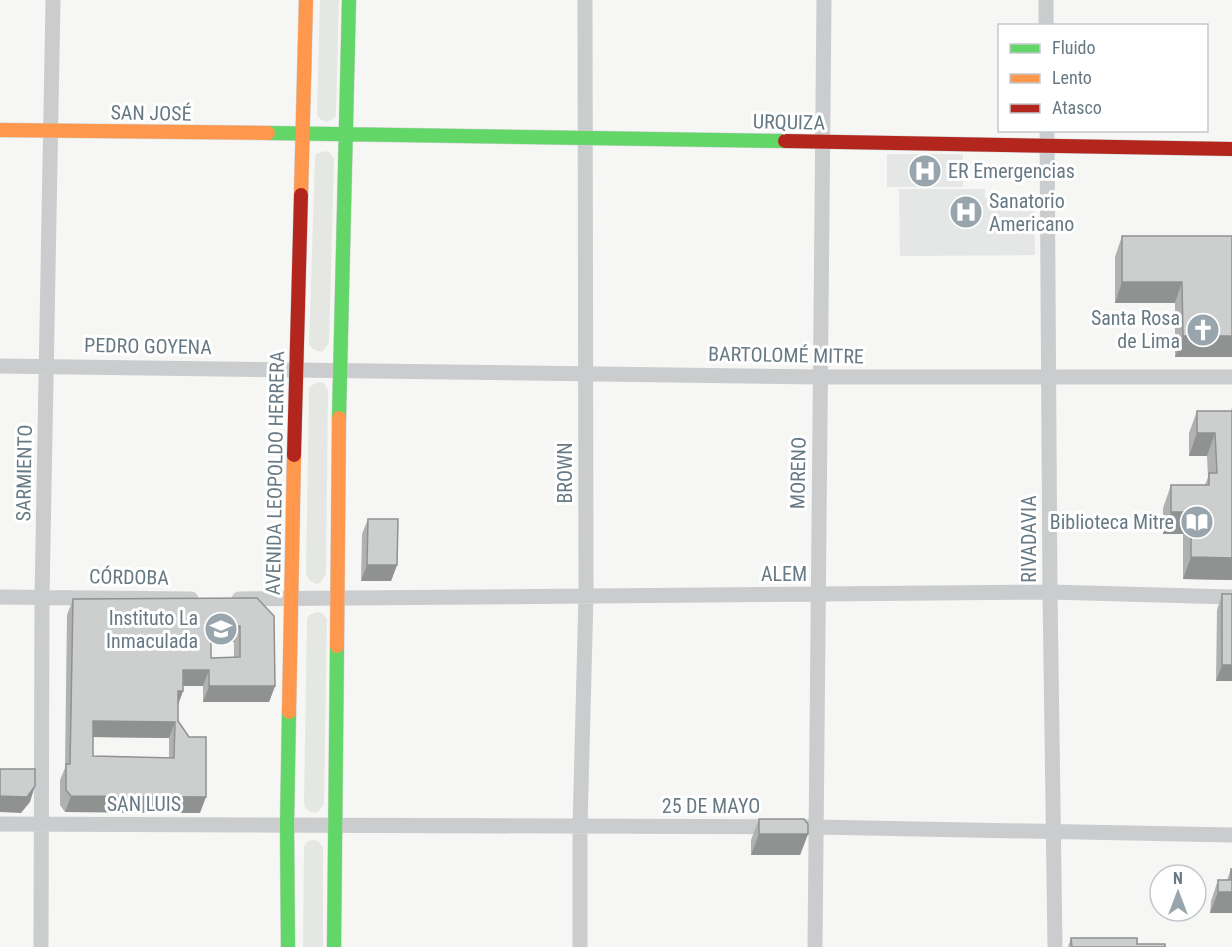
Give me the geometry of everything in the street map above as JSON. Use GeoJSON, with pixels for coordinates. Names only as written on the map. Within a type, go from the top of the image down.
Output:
{"type":"FeatureCollection","features":[{"type":"Feature","properties":{"kind":"street","name":"SARMIENTO"},"geometry":{"type":"LineString","coordinates":[[40,947],[42,597],[53,0]]}},
{"type":"Feature","properties":{"kind":"street","name":"AVENIDA LEOPOLDO HERRERA"},"geometry":{"type":"LineString","coordinates":[[288,947],[287,825],[306,0]]}},
{"type":"Feature","properties":{"kind":"street"},"geometry":{"type":"LineString","coordinates":[[334,947],[339,370],[349,0]]}},
{"type":"Feature","properties":{"kind":"street","name":"BROWN"},"geometry":{"type":"LineString","coordinates":[[580,947],[580,827],[586,596],[585,0]]}},
{"type":"Feature","properties":{"kind":"street","name":"MORENO"},"geometry":{"type":"LineString","coordinates":[[815,947],[824,0]]}},
{"type":"Feature","properties":{"kind":"street"},"geometry":{"type":"LineString","coordinates":[[1046,0],[1046,24]]}},
{"type":"Feature","properties":{"kind":"street","name":"SAN JOSÉ"},"geometry":{"type":"LineString","coordinates":[[0,130],[345,134]]}},
{"type":"Feature","properties":{"kind":"street","name":"RIVADAVIA"},"geometry":{"type":"LineString","coordinates":[[1047,132],[1055,947]]}},
{"type":"Feature","properties":{"kind":"street","name":"URQUIZA"},"geometry":{"type":"LineString","coordinates":[[345,134],[1232,149]]}},
{"type":"Feature","properties":{"kind":"street","name":"PEDRO GOYENA"},"geometry":{"type":"LineString","coordinates":[[0,366],[339,370]]}},
{"type":"Feature","properties":{"kind":"street","name":"BARTOLOMÉ MITRE"},"geometry":{"type":"LineString","coordinates":[[339,370],[820,377],[1232,377]]}},
{"type":"Feature","properties":{"kind":"street","name":"ALEM"},"geometry":{"type":"LineString","coordinates":[[293,600],[1050,592],[1232,597]]}},
{"type":"Feature","properties":{"kind":"street","name":"CÓRDOBA"},"geometry":{"type":"LineString","coordinates":[[0,597],[293,600]]}},
{"type":"Feature","properties":{"kind":"street","name":"SAN LUIS"},"geometry":{"type":"LineString","coordinates":[[0,824],[335,827]]}},
{"type":"Feature","properties":{"kind":"street","name":"25 DE MAYO"},"geometry":{"type":"LineString","coordinates":[[335,827],[816,827],[1232,835]]}},
{"type":"Feature","properties":{"kind":"shaded area"},"geometry":{"type":"Polygon","coordinates":[[[320,0],[339,0],[336,116],[326,121],[317,115],[320,0]]]}},
{"type":"Feature","properties":{"kind":"shaded area"},"geometry":{"type":"Polygon","coordinates":[[[325,151],[334,158],[329,343],[321,351],[315,350],[309,344],[315,157],[316,154],[325,151]]]}},
{"type":"Feature","properties":{"kind":"shaded area","name":"ER Emergencias"},"geometry":{"type":"Polygon","coordinates":[[[887,154],[963,154],[963,187],[887,187],[887,154]]]}},
{"type":"Feature","properties":{"kind":"shaded area","name":"Sanatorio Americano"},"geometry":{"type":"Polygon","coordinates":[[[899,189],[985,189],[985,198],[1034,198],[1035,255],[900,256],[899,189]]]}},
{"type":"Feature","properties":{"kind":"shaded area"},"geometry":{"type":"Polygon","coordinates":[[[319,382],[324,383],[328,390],[326,574],[320,583],[316,584],[309,580],[306,574],[309,389],[310,386],[319,382]]]}},
{"type":"Feature","properties":{"kind":"shaded area"},"geometry":{"type":"Polygon","coordinates":[[[322,613],[327,619],[324,804],[318,812],[311,812],[307,810],[304,803],[307,619],[309,615],[322,613]]]}},
{"type":"Feature","properties":{"kind":"shaded area"},"geometry":{"type":"Polygon","coordinates":[[[308,841],[318,841],[323,847],[323,947],[303,947],[304,847],[308,841]]]}},
{"type":"Feature","properties":{"kind":"building","name":"Santa Rosa de Lima"},"geometry":{"type":"Polygon","coordinates":[[[1122,236],[1232,236],[1232,336],[1183,336],[1182,282],[1122,282],[1122,236]]]}},
{"type":"Feature","properties":{"kind":"building"},"geometry":{"type":"Polygon","coordinates":[[[1197,411],[1232,411],[1232,558],[1191,557],[1191,512],[1171,512],[1171,485],[1209,485],[1209,473],[1217,473],[1215,433],[1197,433],[1197,411]]]}},
{"type":"Feature","properties":{"kind":"building"},"geometry":{"type":"Polygon","coordinates":[[[368,519],[398,519],[397,565],[367,565],[368,519]]]}},
{"type":"Feature","properties":{"kind":"building"},"geometry":{"type":"Polygon","coordinates":[[[1222,594],[1232,594],[1232,665],[1222,665],[1222,594]]]}},
{"type":"Feature","properties":{"kind":"building"},"geometry":{"type":"Polygon","coordinates":[[[257,598],[274,616],[275,686],[209,686],[209,670],[183,670],[183,691],[178,691],[178,721],[189,737],[206,737],[206,797],[71,796],[66,790],[66,764],[70,764],[73,599],[257,598]],[[211,626],[211,658],[240,657],[240,626],[211,626]],[[93,721],[93,756],[174,758],[175,722],[93,721]]]}},
{"type":"Feature","properties":{"kind":"building"},"geometry":{"type":"Polygon","coordinates":[[[0,769],[35,769],[35,786],[27,797],[0,796],[0,769]]]}},
{"type":"Feature","properties":{"kind":"building"},"geometry":{"type":"Polygon","coordinates":[[[759,819],[804,819],[808,824],[808,834],[759,834],[759,819]]]}},
{"type":"Feature","properties":{"kind":"building"},"geometry":{"type":"Polygon","coordinates":[[[1231,869],[1232,892],[1218,892],[1218,880],[1231,880],[1231,869]]]}},
{"type":"Feature","properties":{"kind":"building"},"geometry":{"type":"Polygon","coordinates":[[[1071,938],[1137,938],[1137,944],[1165,944],[1165,947],[1072,947],[1071,938]]]}},
{"type":"Feature","properties":{"kind":"traffic: fast"},"geometry":{"type":"LineString","coordinates":[[339,418],[349,0]]}},
{"type":"Feature","properties":{"kind":"traffic: fast"},"geometry":{"type":"LineString","coordinates":[[268,133],[785,141]]}},
{"type":"Feature","properties":{"kind":"traffic: fast"},"geometry":{"type":"LineString","coordinates":[[334,947],[337,646]]}},
{"type":"Feature","properties":{"kind":"traffic: fast"},"geometry":{"type":"LineString","coordinates":[[288,947],[289,712]]}},
{"type":"Feature","properties":{"kind":"traffic: slow"},"geometry":{"type":"LineString","coordinates":[[301,195],[306,0]]}},
{"type":"Feature","properties":{"kind":"traffic: slow"},"geometry":{"type":"LineString","coordinates":[[0,130],[268,133]]}},
{"type":"Feature","properties":{"kind":"traffic: slow"},"geometry":{"type":"LineString","coordinates":[[337,646],[339,418]]}},
{"type":"Feature","properties":{"kind":"traffic: slow"},"geometry":{"type":"LineString","coordinates":[[289,712],[294,455]]}},
{"type":"Feature","properties":{"kind":"traffic: jam"},"geometry":{"type":"LineString","coordinates":[[785,141],[1232,149]]}},
{"type":"Feature","properties":{"kind":"traffic: jam"},"geometry":{"type":"LineString","coordinates":[[294,455],[301,195]]}},
{"type":"Feature","properties":{"kind":"place","name":"ER Emergencias"},"geometry":{"type":"Point","coordinates":[925,171]}},
{"type":"Feature","properties":{"kind":"place","name":"Sanatorio Americano"},"geometry":{"type":"Point","coordinates":[966,212]}},
{"type":"Feature","properties":{"kind":"place","name":"Santa Rosa de Lima"},"geometry":{"type":"Point","coordinates":[1203,330]}},
{"type":"Feature","properties":{"kind":"place","name":"Biblioteca Mitre"},"geometry":{"type":"Point","coordinates":[1197,522]}},
{"type":"Feature","properties":{"kind":"place","name":"Instituto La Inmaculada"},"geometry":{"type":"Point","coordinates":[221,629]}}]}
